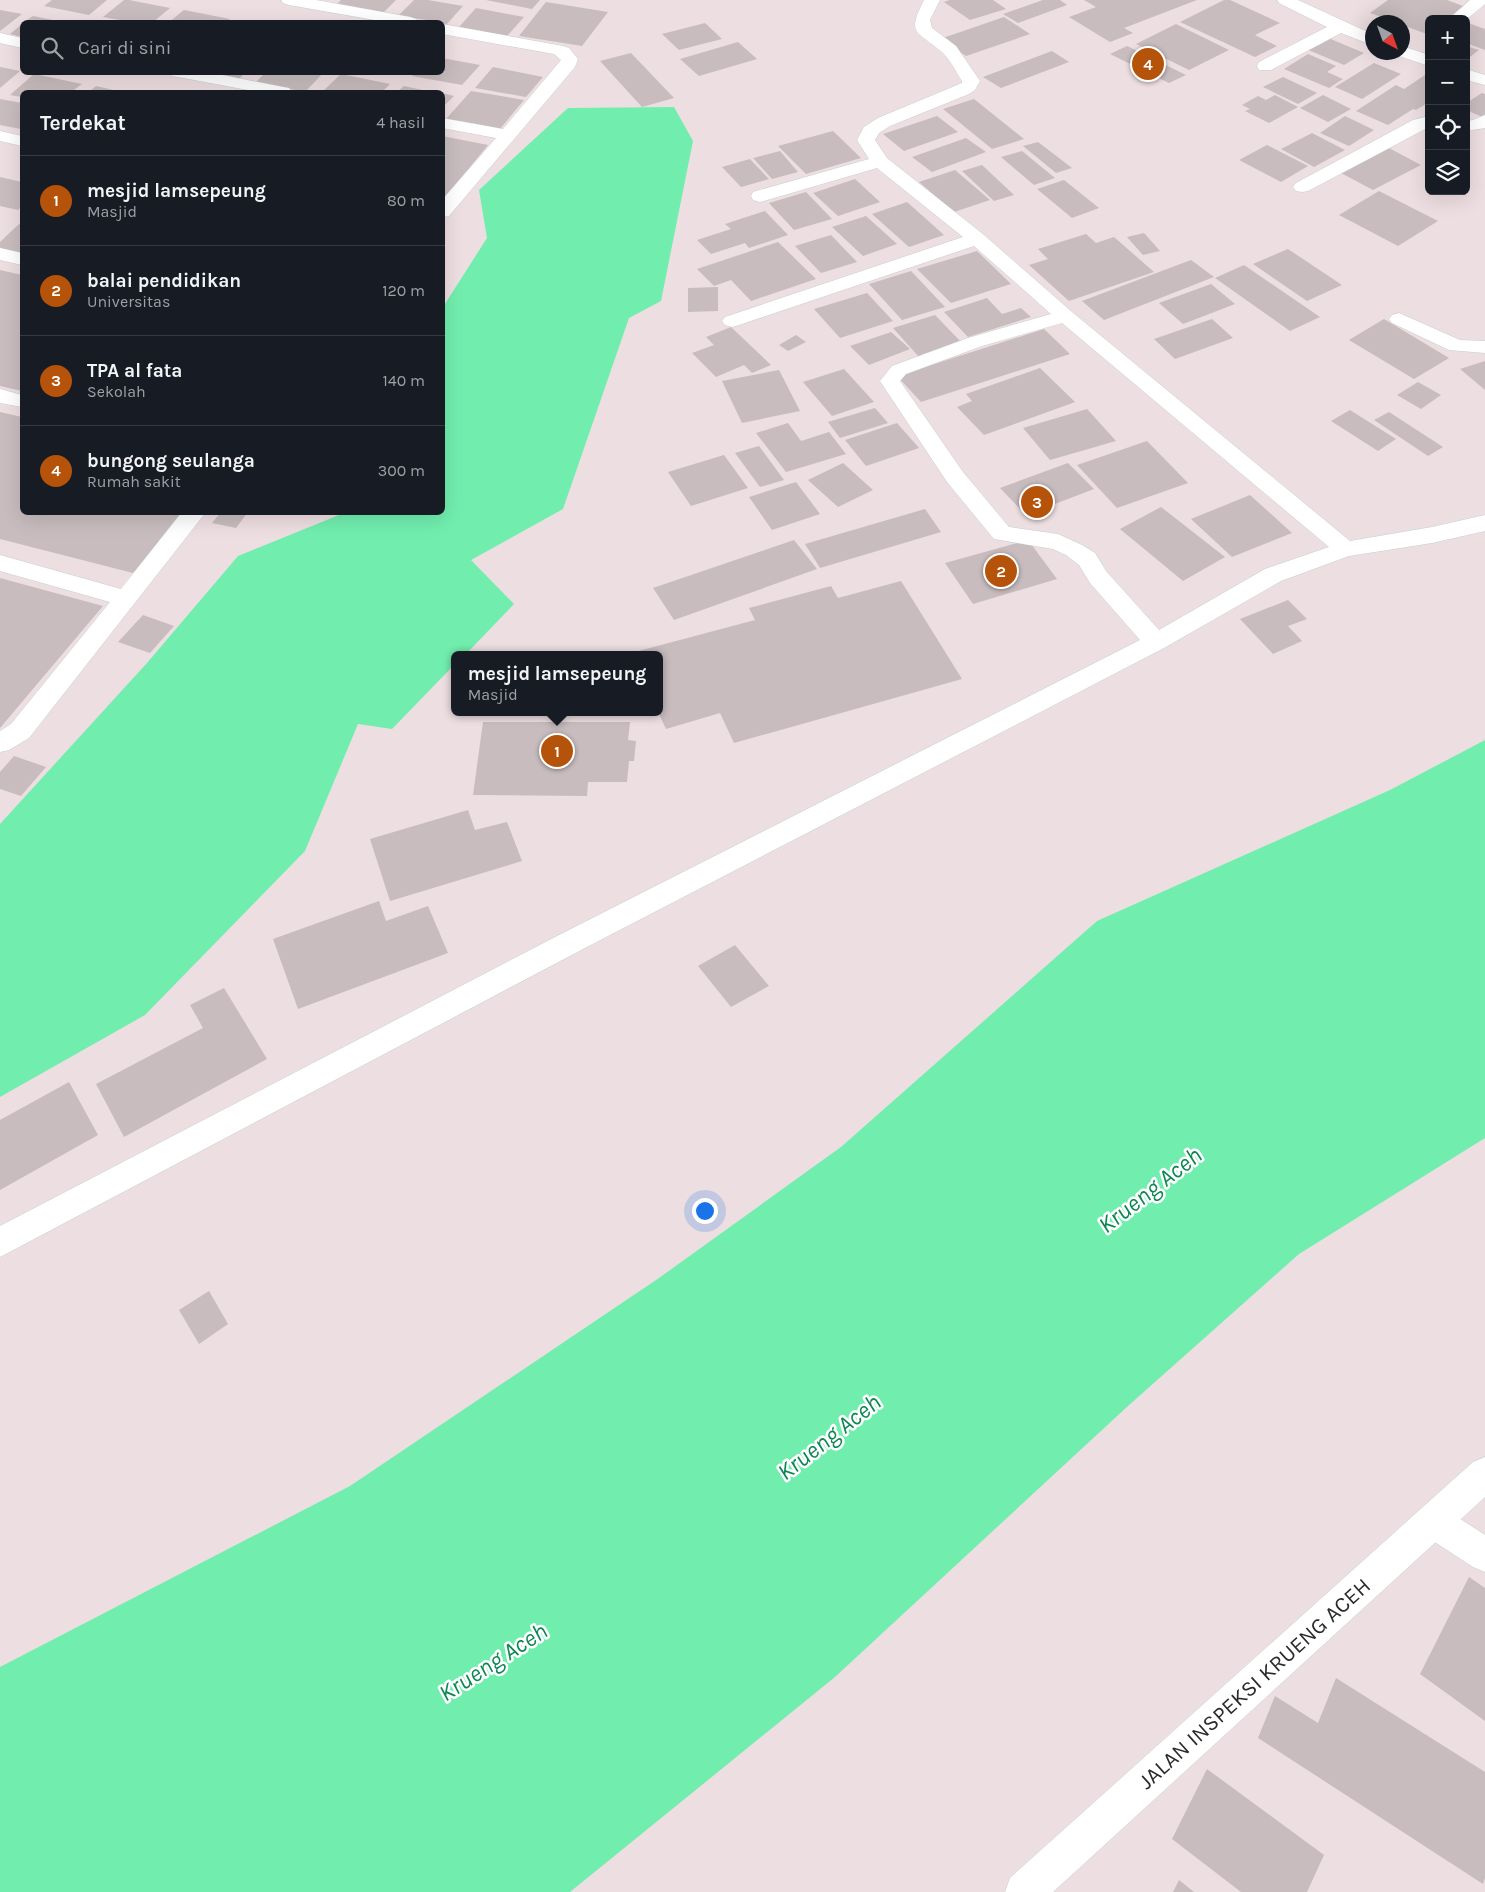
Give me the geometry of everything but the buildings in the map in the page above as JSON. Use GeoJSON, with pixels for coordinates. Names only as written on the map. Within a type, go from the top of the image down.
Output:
{"type":"FeatureCollection","features":[{"type":"Feature","properties":{"kind":"street"},"geometry":{"type":"LineString","coordinates":[[290,0],[399,20]]}},
{"type":"Feature","properties":{"kind":"street"},"geometry":{"type":"LineString","coordinates":[[932,0],[922,20],[924,30],[950,50],[971,81],[969,86],[963,90],[873,128],[867,134],[866,140],[880,162],[977,239],[1065,316],[1346,549]]}},
{"type":"Feature","properties":{"kind":"street"},"geometry":{"type":"LineString","coordinates":[[1285,0],[1365,37]]}},
{"type":"Feature","properties":{"kind":"street"},"geometry":{"type":"LineString","coordinates":[[1462,15],[1480,0]]}},
{"type":"Feature","properties":{"kind":"street"},"geometry":{"type":"LineString","coordinates":[[1265,66],[1340,27]]}},
{"type":"Feature","properties":{"kind":"street"},"geometry":{"type":"LineString","coordinates":[[445,29],[557,50],[570,58],[569,62],[445,208]]}},
{"type":"Feature","properties":{"kind":"street"},"geometry":{"type":"LineString","coordinates":[[0,38],[20,43]]}},
{"type":"Feature","properties":{"kind":"street"},"geometry":{"type":"LineString","coordinates":[[1415,56],[1425,46]]}},
{"type":"Feature","properties":{"kind":"street"},"geometry":{"type":"LineString","coordinates":[[194,75],[272,90]]}},
{"type":"Feature","properties":{"kind":"street"},"geometry":{"type":"LineString","coordinates":[[1470,75],[1485,80]]}},
{"type":"Feature","properties":{"kind":"street"},"geometry":{"type":"LineString","coordinates":[[1470,126],[1478,125],[1485,120]]}},
{"type":"Feature","properties":{"kind":"street"},"geometry":{"type":"LineString","coordinates":[[1302,187],[1425,122]]}},
{"type":"Feature","properties":{"kind":"street"},"geometry":{"type":"LineString","coordinates":[[445,124],[508,135]]}},
{"type":"Feature","properties":{"kind":"street"},"geometry":{"type":"LineString","coordinates":[[0,136],[20,141]]}},
{"type":"Feature","properties":{"kind":"street"},"geometry":{"type":"LineString","coordinates":[[760,196],[880,162]]}},
{"type":"Feature","properties":{"kind":"street"},"geometry":{"type":"LineString","coordinates":[[732,321],[977,239]]}},
{"type":"Feature","properties":{"kind":"street"},"geometry":{"type":"LineString","coordinates":[[0,254],[20,259]]}},
{"type":"Feature","properties":{"kind":"street"},"geometry":{"type":"LineString","coordinates":[[1065,316],[975,342],[899,370],[894,373],[890,381],[954,476],[1002,534],[1058,542],[1087,559],[1098,577],[1156,642]]}},
{"type":"Feature","properties":{"kind":"street"},"geometry":{"type":"LineString","coordinates":[[1399,320],[1456,346],[1485,347]]}},
{"type":"Feature","properties":{"kind":"street"},"geometry":{"type":"LineString","coordinates":[[0,396],[20,401]]}},
{"type":"Feature","properties":{"kind":"street"},"geometry":{"type":"LineString","coordinates":[[0,743],[20,731],[193,515]]}},
{"type":"Feature","properties":{"kind":"street"},"geometry":{"type":"LineString","coordinates":[[0,1242],[573,941],[1156,642],[1273,575],[1346,549],[1432,535],[1485,523]]}},
{"type":"Feature","properties":{"kind":"street"},"geometry":{"type":"LineString","coordinates":[[0,563],[125,598]]}},
{"type":"Feature","properties":{"kind":"street","name":"JALAN INSPEKSI KRUENG ACEH"},"geometry":{"type":"LineString","coordinates":[[1024,1892],[1485,1474]]}},
{"type":"Feature","properties":{"kind":"street"},"geometry":{"type":"LineString","coordinates":[[1433,1521],[1485,1555]]}},
{"type":"Feature","properties":{"kind":"water"},"geometry":{"type":"Polygon","coordinates":[[[674,107],[693,141],[661,301],[629,318],[563,509],[471,560],[514,604],[469,651],[451,651],[451,668],[392,729],[358,724],[305,851],[145,1015],[0,1097],[0,824],[147,663],[238,556],[339,515],[445,515],[445,304],[487,238],[479,190],[568,108],[674,107]]]}},
{"type":"Feature","properties":{"kind":"water","name":"Krueng Aceh"},"geometry":{"type":"Polygon","coordinates":[[[1485,740],[1485,1138],[1299,1254],[1128,1406],[835,1677],[570,1892],[0,1892],[0,1667],[350,1486],[659,1278],[841,1147],[1097,921],[1390,790],[1485,740]]]}},
{"type":"Feature","properties":{"kind":"place","name":"bungong seulanga"},"geometry":{"type":"Point","coordinates":[1148,64]}},
{"type":"Feature","properties":{"kind":"place","name":"TPA al fata"},"geometry":{"type":"Point","coordinates":[1037,502]}},
{"type":"Feature","properties":{"kind":"place","name":"balai pendidikan"},"geometry":{"type":"Point","coordinates":[1001,571]}},
{"type":"Feature","properties":{"kind":"place","name":"mesjid lamsepeung"},"geometry":{"type":"Point","coordinates":[557,751]}}]}
